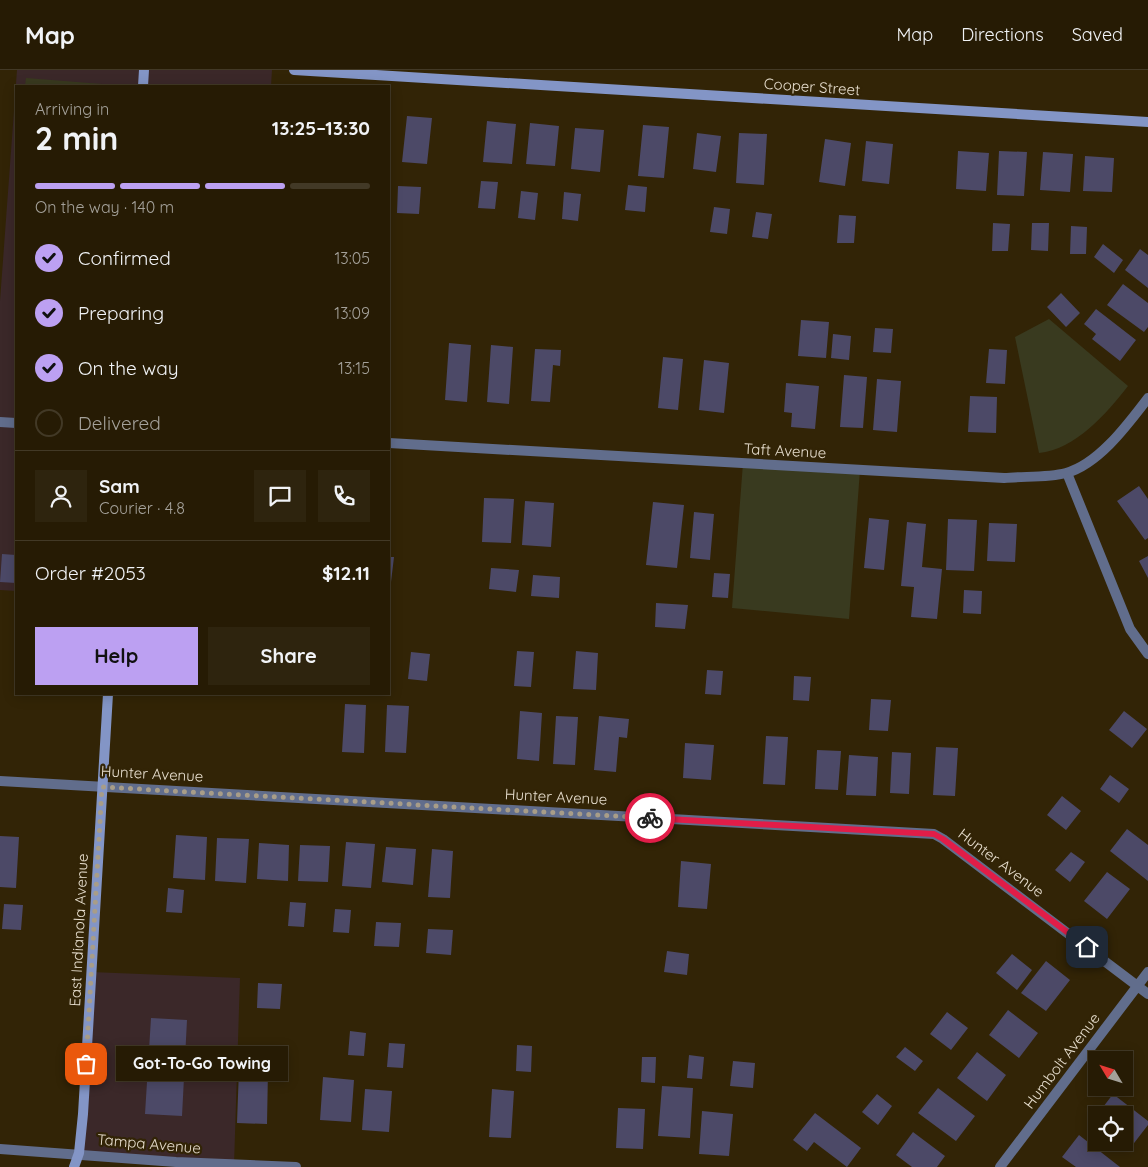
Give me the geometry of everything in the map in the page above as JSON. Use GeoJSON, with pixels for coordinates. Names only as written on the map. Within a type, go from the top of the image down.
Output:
{"type":"FeatureCollection","features":[{"type":"Feature","properties":{"kind":"street"},"geometry":{"type":"LineString","coordinates":[[143,85],[144,70]]}},
{"type":"Feature","properties":{"kind":"street","name":"Cooper Street"},"geometry":{"type":"LineString","coordinates":[[294,70],[1148,122]]}},
{"type":"Feature","properties":{"kind":"street","name":"Taft Avenue"},"geometry":{"type":"LineString","coordinates":[[390,444],[1004,478],[1067,472],[1097,455],[1121,434],[1148,398]]}},
{"type":"Feature","properties":{"kind":"street"},"geometry":{"type":"LineString","coordinates":[[0,422],[15,422]]}},
{"type":"Feature","properties":{"kind":"street"},"geometry":{"type":"LineString","coordinates":[[1067,472],[1130,629],[1148,654]]}},
{"type":"Feature","properties":{"kind":"street","name":"East Indianola Avenue"},"geometry":{"type":"LineString","coordinates":[[74,1167],[79,1153],[108,695]]}},
{"type":"Feature","properties":{"kind":"street","name":"Hunter Avenue"},"geometry":{"type":"LineString","coordinates":[[0,781],[934,834],[1148,994]]}},
{"type":"Feature","properties":{"kind":"street","name":"Humbolt Avenue"},"geometry":{"type":"LineString","coordinates":[[1000,1167],[1148,972]]}},
{"type":"Feature","properties":{"kind":"street","name":"Tampa Avenue"},"geometry":{"type":"LineString","coordinates":[[0,1149],[79,1153],[179,1164],[296,1167]]}},
{"type":"Feature","properties":{"kind":"shaded area"},"geometry":{"type":"Polygon","coordinates":[[[17,70],[272,70],[271,85],[16,85],[17,70]]]}},
{"type":"Feature","properties":{"kind":"shaded area"},"geometry":{"type":"Polygon","coordinates":[[[15,97],[15,591],[0,590],[0,301],[15,97]]]}},
{"type":"Feature","properties":{"kind":"shaded area"},"geometry":{"type":"Polygon","coordinates":[[[91,972],[240,978],[234,1165],[79,1153],[91,972]]]}},
{"type":"Feature","properties":{"kind":"green space"},"geometry":{"type":"Polygon","coordinates":[[[26,78],[115,85],[25,85],[26,78]]]}},
{"type":"Feature","properties":{"kind":"green space"},"geometry":{"type":"Polygon","coordinates":[[[1049,319],[1128,386],[1100,418],[1077,438],[1065,445],[1039,453],[1015,337],[1049,319]]]}},
{"type":"Feature","properties":{"kind":"green space"},"geometry":{"type":"Polygon","coordinates":[[[743,463],[860,470],[849,619],[732,608],[743,463]]]}},
{"type":"Feature","properties":{"kind":"building"},"geometry":{"type":"Polygon","coordinates":[[[407,116],[432,118],[427,164],[402,162],[407,116]]]}},
{"type":"Feature","properties":{"kind":"building"},"geometry":{"type":"Polygon","coordinates":[[[487,121],[516,124],[512,164],[483,162],[487,121]]]}},
{"type":"Feature","properties":{"kind":"building"},"geometry":{"type":"Polygon","coordinates":[[[530,123],[559,126],[555,166],[526,164],[530,123]]]}},
{"type":"Feature","properties":{"kind":"building"},"geometry":{"type":"Polygon","coordinates":[[[643,125],[669,127],[664,178],[638,176],[643,125]]]}},
{"type":"Feature","properties":{"kind":"building"},"geometry":{"type":"Polygon","coordinates":[[[575,128],[604,130],[600,172],[571,169],[575,128]]]}},
{"type":"Feature","properties":{"kind":"building"},"geometry":{"type":"Polygon","coordinates":[[[697,133],[721,136],[716,172],[693,169],[697,133]]]}},
{"type":"Feature","properties":{"kind":"building"},"geometry":{"type":"Polygon","coordinates":[[[739,133],[767,134],[764,185],[736,183],[739,133]]]}},
{"type":"Feature","properties":{"kind":"building"},"geometry":{"type":"Polygon","coordinates":[[[825,139],[851,143],[845,186],[819,182],[825,139]]]}},
{"type":"Feature","properties":{"kind":"building"},"geometry":{"type":"Polygon","coordinates":[[[866,141],[893,144],[889,184],[862,181],[866,141]]]}},
{"type":"Feature","properties":{"kind":"building"},"geometry":{"type":"Polygon","coordinates":[[[958,151],[989,153],[986,191],[956,189],[958,151]]]}},
{"type":"Feature","properties":{"kind":"building"},"geometry":{"type":"Polygon","coordinates":[[[999,151],[1027,152],[1024,196],[997,195],[999,151]]]}},
{"type":"Feature","properties":{"kind":"building"},"geometry":{"type":"Polygon","coordinates":[[[1043,152],[1073,154],[1070,192],[1040,190],[1043,152]]]}},
{"type":"Feature","properties":{"kind":"building"},"geometry":{"type":"Polygon","coordinates":[[[1085,156],[1114,158],[1112,192],[1083,191],[1085,156]]]}},
{"type":"Feature","properties":{"kind":"building"},"geometry":{"type":"Polygon","coordinates":[[[481,181],[498,182],[495,209],[478,208],[481,181]]]}},
{"type":"Feature","properties":{"kind":"building"},"geometry":{"type":"Polygon","coordinates":[[[628,185],[647,187],[645,212],[625,210],[628,185]]]}},
{"type":"Feature","properties":{"kind":"building"},"geometry":{"type":"Polygon","coordinates":[[[398,186],[421,187],[419,214],[397,213],[398,186]]]}},
{"type":"Feature","properties":{"kind":"building"},"geometry":{"type":"Polygon","coordinates":[[[521,191],[538,193],[535,220],[518,218],[521,191]]]}},
{"type":"Feature","properties":{"kind":"building"},"geometry":{"type":"Polygon","coordinates":[[[564,192],[581,194],[578,221],[562,219],[564,192]]]}},
{"type":"Feature","properties":{"kind":"building"},"geometry":{"type":"Polygon","coordinates":[[[714,207],[730,209],[727,234],[710,232],[714,207]]]}},
{"type":"Feature","properties":{"kind":"building"},"geometry":{"type":"Polygon","coordinates":[[[756,212],[772,214],[768,239],[752,237],[756,212]]]}},
{"type":"Feature","properties":{"kind":"building"},"geometry":{"type":"Polygon","coordinates":[[[839,215],[856,216],[854,243],[837,243],[839,215]]]}},
{"type":"Feature","properties":{"kind":"building"},"geometry":{"type":"Polygon","coordinates":[[[993,223],[1010,224],[1008,251],[992,251],[993,223]]]}},
{"type":"Feature","properties":{"kind":"building"},"geometry":{"type":"Polygon","coordinates":[[[1032,223],[1049,223],[1048,251],[1031,250],[1032,223]]]}},
{"type":"Feature","properties":{"kind":"building"},"geometry":{"type":"Polygon","coordinates":[[[1071,226],[1087,227],[1086,254],[1070,254],[1071,226]]]}},
{"type":"Feature","properties":{"kind":"building"},"geometry":{"type":"Polygon","coordinates":[[[1103,244],[1123,260],[1114,273],[1094,257],[1103,244]]]}},
{"type":"Feature","properties":{"kind":"building"},"geometry":{"type":"Polygon","coordinates":[[[1140,249],[1148,255],[1148,288],[1125,270],[1140,249]]]}},
{"type":"Feature","properties":{"kind":"building"},"geometry":{"type":"Polygon","coordinates":[[[1123,284],[1148,303],[1148,327],[1144,332],[1107,305],[1123,284]]]}},
{"type":"Feature","properties":{"kind":"building"},"geometry":{"type":"Polygon","coordinates":[[[1061,293],[1080,313],[1066,327],[1047,307],[1061,293]]]}},
{"type":"Feature","properties":{"kind":"building"},"geometry":{"type":"Polygon","coordinates":[[[1096,309],[1136,340],[1120,361],[1092,339],[1096,334],[1084,324],[1096,309]]]}},
{"type":"Feature","properties":{"kind":"building"},"geometry":{"type":"Polygon","coordinates":[[[801,320],[829,322],[826,358],[798,356],[801,320]]]}},
{"type":"Feature","properties":{"kind":"building"},"geometry":{"type":"Polygon","coordinates":[[[875,328],[893,329],[891,353],[873,352],[875,328]]]}},
{"type":"Feature","properties":{"kind":"building"},"geometry":{"type":"Polygon","coordinates":[[[833,334],[851,336],[849,360],[831,358],[833,334]]]}},
{"type":"Feature","properties":{"kind":"building"},"geometry":{"type":"Polygon","coordinates":[[[449,343],[471,345],[467,402],[445,400],[449,343]]]}},
{"type":"Feature","properties":{"kind":"building"},"geometry":{"type":"Polygon","coordinates":[[[491,345],[513,347],[509,404],[487,402],[491,345]]]}},
{"type":"Feature","properties":{"kind":"building"},"geometry":{"type":"Polygon","coordinates":[[[535,349],[561,350],[560,366],[553,365],[550,402],[531,401],[535,349]]]}},
{"type":"Feature","properties":{"kind":"building"},"geometry":{"type":"Polygon","coordinates":[[[989,349],[1007,350],[1005,384],[986,383],[989,349]]]}},
{"type":"Feature","properties":{"kind":"building"},"geometry":{"type":"Polygon","coordinates":[[[663,357],[683,359],[678,410],[658,408],[663,357]]]}},
{"type":"Feature","properties":{"kind":"building"},"geometry":{"type":"Polygon","coordinates":[[[704,360],[729,363],[724,413],[699,410],[704,360]]]}},
{"type":"Feature","properties":{"kind":"building"},"geometry":{"type":"Polygon","coordinates":[[[844,375],[867,377],[863,428],[840,427],[844,375]]]}},
{"type":"Feature","properties":{"kind":"building"},"geometry":{"type":"Polygon","coordinates":[[[877,379],[901,381],[897,432],[873,430],[877,379]]]}},
{"type":"Feature","properties":{"kind":"building"},"geometry":{"type":"Polygon","coordinates":[[[786,383],[819,386],[815,429],[791,427],[792,413],[784,412],[786,383]]]}},
{"type":"Feature","properties":{"kind":"building"},"geometry":{"type":"Polygon","coordinates":[[[970,396],[997,397],[996,433],[968,432],[970,396]]]}},
{"type":"Feature","properties":{"kind":"building"},"geometry":{"type":"Polygon","coordinates":[[[1139,486],[1148,499],[1148,538],[1145,540],[1117,501],[1139,486]]]}},
{"type":"Feature","properties":{"kind":"building"},"geometry":{"type":"Polygon","coordinates":[[[484,498],[514,499],[511,543],[482,542],[484,498]]]}},
{"type":"Feature","properties":{"kind":"building"},"geometry":{"type":"Polygon","coordinates":[[[525,501],[554,503],[551,547],[522,545],[525,501]]]}},
{"type":"Feature","properties":{"kind":"building"},"geometry":{"type":"Polygon","coordinates":[[[653,502],[684,505],[677,568],[646,565],[653,502]]]}},
{"type":"Feature","properties":{"kind":"building"},"geometry":{"type":"Polygon","coordinates":[[[694,512],[714,514],[710,560],[690,558],[694,512]]]}},
{"type":"Feature","properties":{"kind":"building"},"geometry":{"type":"Polygon","coordinates":[[[869,518],[889,520],[884,570],[864,568],[869,518]]]}},
{"type":"Feature","properties":{"kind":"building"},"geometry":{"type":"Polygon","coordinates":[[[948,519],[977,520],[974,571],[946,570],[948,519]]]}},
{"type":"Feature","properties":{"kind":"building"},"geometry":{"type":"Polygon","coordinates":[[[907,522],[926,524],[922,567],[942,569],[937,619],[911,617],[914,587],[901,586],[907,522]]]}},
{"type":"Feature","properties":{"kind":"building"},"geometry":{"type":"Polygon","coordinates":[[[989,523],[1017,524],[1015,562],[987,561],[989,523]]]}},
{"type":"Feature","properties":{"kind":"building"},"geometry":{"type":"Polygon","coordinates":[[[2,554],[15,555],[15,583],[0,582],[2,554]]]}},
{"type":"Feature","properties":{"kind":"building"},"geometry":{"type":"Polygon","coordinates":[[[1148,556],[1148,578],[1139,561],[1148,556]]]}},
{"type":"Feature","properties":{"kind":"building"},"geometry":{"type":"Polygon","coordinates":[[[390,557],[394,557],[391,582],[390,557]]]}},
{"type":"Feature","properties":{"kind":"building"},"geometry":{"type":"Polygon","coordinates":[[[491,568],[519,570],[516,592],[489,589],[491,568]]]}},
{"type":"Feature","properties":{"kind":"building"},"geometry":{"type":"Polygon","coordinates":[[[714,573],[730,574],[728,598],[712,597],[714,573]]]}},
{"type":"Feature","properties":{"kind":"building"},"geometry":{"type":"Polygon","coordinates":[[[533,575],[560,577],[559,598],[531,596],[533,575]]]}},
{"type":"Feature","properties":{"kind":"building"},"geometry":{"type":"Polygon","coordinates":[[[964,590],[982,591],[981,614],[963,613],[964,590]]]}},
{"type":"Feature","properties":{"kind":"building"},"geometry":{"type":"Polygon","coordinates":[[[656,603],[688,605],[685,629],[655,627],[656,603]]]}},
{"type":"Feature","properties":{"kind":"building"},"geometry":{"type":"Polygon","coordinates":[[[517,651],[534,652],[531,687],[514,686],[517,651]]]}},
{"type":"Feature","properties":{"kind":"building"},"geometry":{"type":"Polygon","coordinates":[[[576,651],[598,653],[596,690],[573,689],[576,651]]]}},
{"type":"Feature","properties":{"kind":"building"},"geometry":{"type":"Polygon","coordinates":[[[411,652],[430,654],[427,681],[408,679],[411,652]]]}},
{"type":"Feature","properties":{"kind":"building"},"geometry":{"type":"Polygon","coordinates":[[[707,670],[723,671],[721,695],[705,694],[707,670]]]}},
{"type":"Feature","properties":{"kind":"building"},"geometry":{"type":"Polygon","coordinates":[[[794,676],[811,677],[809,701],[793,700],[794,676]]]}},
{"type":"Feature","properties":{"kind":"building"},"geometry":{"type":"Polygon","coordinates":[[[871,699],[891,700],[888,731],[869,730],[871,699]]]}},
{"type":"Feature","properties":{"kind":"building"},"geometry":{"type":"Polygon","coordinates":[[[345,704],[366,705],[364,753],[342,752],[345,704]]]}},
{"type":"Feature","properties":{"kind":"building"},"geometry":{"type":"Polygon","coordinates":[[[387,705],[409,706],[406,753],[385,752],[387,705]]]}},
{"type":"Feature","properties":{"kind":"building"},"geometry":{"type":"Polygon","coordinates":[[[520,711],[542,713],[539,761],[517,759],[520,711]]]}},
{"type":"Feature","properties":{"kind":"building"},"geometry":{"type":"Polygon","coordinates":[[[1124,711],[1147,729],[1132,748],[1109,730],[1124,711]]]}},
{"type":"Feature","properties":{"kind":"building"},"geometry":{"type":"Polygon","coordinates":[[[556,716],[578,717],[575,765],[553,764],[556,716]]]}},
{"type":"Feature","properties":{"kind":"building"},"geometry":{"type":"Polygon","coordinates":[[[599,716],[629,719],[627,738],[619,737],[616,772],[594,770],[599,716]]]}},
{"type":"Feature","properties":{"kind":"building"},"geometry":{"type":"Polygon","coordinates":[[[766,736],[788,737],[785,785],[763,784],[766,736]]]}},
{"type":"Feature","properties":{"kind":"building"},"geometry":{"type":"Polygon","coordinates":[[[685,743],[714,745],[711,780],[683,778],[685,743]]]}},
{"type":"Feature","properties":{"kind":"building"},"geometry":{"type":"Polygon","coordinates":[[[936,747],[958,748],[955,796],[933,795],[936,747]]]}},
{"type":"Feature","properties":{"kind":"building"},"geometry":{"type":"Polygon","coordinates":[[[817,750],[841,751],[838,790],[815,789],[817,750]]]}},
{"type":"Feature","properties":{"kind":"building"},"geometry":{"type":"Polygon","coordinates":[[[892,752],[911,753],[909,794],[890,793],[892,752]]]}},
{"type":"Feature","properties":{"kind":"building"},"geometry":{"type":"Polygon","coordinates":[[[849,755],[878,757],[876,796],[846,795],[849,755]]]}},
{"type":"Feature","properties":{"kind":"building"},"geometry":{"type":"Polygon","coordinates":[[[1110,775],[1129,789],[1119,803],[1100,789],[1110,775]]]}},
{"type":"Feature","properties":{"kind":"building"},"geometry":{"type":"Polygon","coordinates":[[[1062,796],[1081,811],[1066,830],[1047,815],[1062,796]]]}},
{"type":"Feature","properties":{"kind":"building"},"geometry":{"type":"Polygon","coordinates":[[[1127,829],[1148,845],[1148,881],[1110,851],[1127,829]]]}},
{"type":"Feature","properties":{"kind":"building"},"geometry":{"type":"Polygon","coordinates":[[[176,835],[207,837],[205,880],[173,878],[176,835]]]}},
{"type":"Feature","properties":{"kind":"building"},"geometry":{"type":"Polygon","coordinates":[[[0,836],[19,837],[16,888],[0,887],[0,836]]]}},
{"type":"Feature","properties":{"kind":"building"},"geometry":{"type":"Polygon","coordinates":[[[217,838],[249,839],[246,883],[215,881],[217,838]]]}},
{"type":"Feature","properties":{"kind":"building"},"geometry":{"type":"Polygon","coordinates":[[[346,842],[375,844],[371,888],[342,886],[346,842]]]}},
{"type":"Feature","properties":{"kind":"building"},"geometry":{"type":"Polygon","coordinates":[[[259,843],[289,845],[288,881],[257,879],[259,843]]]}},
{"type":"Feature","properties":{"kind":"building"},"geometry":{"type":"Polygon","coordinates":[[[300,845],[330,846],[328,882],[298,881],[300,845]]]}},
{"type":"Feature","properties":{"kind":"building"},"geometry":{"type":"Polygon","coordinates":[[[386,847],[416,849],[413,885],[382,882],[386,847]]]}},
{"type":"Feature","properties":{"kind":"building"},"geometry":{"type":"Polygon","coordinates":[[[432,849],[453,851],[450,898],[428,897],[432,849]]]}},
{"type":"Feature","properties":{"kind":"building"},"geometry":{"type":"Polygon","coordinates":[[[1071,852],[1085,862],[1070,882],[1055,870],[1071,852]]]}},
{"type":"Feature","properties":{"kind":"building"},"geometry":{"type":"Polygon","coordinates":[[[681,861],[711,864],[707,909],[678,907],[681,861]]]}},
{"type":"Feature","properties":{"kind":"building"},"geometry":{"type":"Polygon","coordinates":[[[1107,872],[1130,889],[1107,919],[1084,901],[1107,872]]]}},
{"type":"Feature","properties":{"kind":"building"},"geometry":{"type":"Polygon","coordinates":[[[168,888],[184,890],[182,913],[166,912],[168,888]]]}},
{"type":"Feature","properties":{"kind":"building"},"geometry":{"type":"Polygon","coordinates":[[[290,902],[306,903],[304,927],[288,926],[290,902]]]}},
{"type":"Feature","properties":{"kind":"building"},"geometry":{"type":"Polygon","coordinates":[[[4,904],[23,905],[21,930],[2,929],[4,904]]]}},
{"type":"Feature","properties":{"kind":"building"},"geometry":{"type":"Polygon","coordinates":[[[335,909],[351,910],[349,933],[333,932],[335,909]]]}},
{"type":"Feature","properties":{"kind":"building"},"geometry":{"type":"Polygon","coordinates":[[[376,922],[401,923],[399,947],[374,946],[376,922]]]}},
{"type":"Feature","properties":{"kind":"building"},"geometry":{"type":"Polygon","coordinates":[[[428,929],[453,930],[451,955],[426,953],[428,929]]]}},
{"type":"Feature","properties":{"kind":"building"},"geometry":{"type":"Polygon","coordinates":[[[667,951],[689,954],[687,975],[664,972],[667,951]]]}},
{"type":"Feature","properties":{"kind":"building"},"geometry":{"type":"Polygon","coordinates":[[[1012,954],[1032,970],[1017,990],[996,973],[1012,954]]]}},
{"type":"Feature","properties":{"kind":"building"},"geometry":{"type":"Polygon","coordinates":[[[1046,961],[1070,980],[1046,1011],[1021,993],[1046,961]]]}},
{"type":"Feature","properties":{"kind":"building"},"geometry":{"type":"Polygon","coordinates":[[[258,983],[282,984],[280,1009],[257,1008],[258,983]]]}},
{"type":"Feature","properties":{"kind":"building"},"geometry":{"type":"Polygon","coordinates":[[[1008,1010],[1038,1033],[1019,1058],[989,1035],[1008,1010]]]}},
{"type":"Feature","properties":{"kind":"building"},"geometry":{"type":"Polygon","coordinates":[[[947,1012],[968,1028],[951,1050],[930,1034],[947,1012]]]}},
{"type":"Feature","properties":{"kind":"building"},"geometry":{"type":"Polygon","coordinates":[[[151,1018],[187,1020],[182,1116],[145,1114],[151,1018]]]}},
{"type":"Feature","properties":{"kind":"building"},"geometry":{"type":"Polygon","coordinates":[[[350,1031],[366,1033],[364,1056],[348,1055],[350,1031]]]}},
{"type":"Feature","properties":{"kind":"building"},"geometry":{"type":"Polygon","coordinates":[[[389,1043],[405,1044],[403,1068],[387,1067],[389,1043]]]}},
{"type":"Feature","properties":{"kind":"building"},"geometry":{"type":"Polygon","coordinates":[[[517,1045],[532,1046],[531,1072],[516,1071],[517,1045]]]}},
{"type":"Feature","properties":{"kind":"building"},"geometry":{"type":"Polygon","coordinates":[[[905,1047],[923,1061],[915,1071],[896,1057],[905,1047]]]}},
{"type":"Feature","properties":{"kind":"building"},"geometry":{"type":"Polygon","coordinates":[[[977,1052],[1006,1075],[987,1101],[957,1078],[977,1052]]]}},
{"type":"Feature","properties":{"kind":"building"},"geometry":{"type":"Polygon","coordinates":[[[689,1055],[704,1057],[702,1079],[687,1078],[689,1055]]]}},
{"type":"Feature","properties":{"kind":"building"},"geometry":{"type":"Polygon","coordinates":[[[642,1057],[656,1057],[655,1083],[641,1082],[642,1057]]]}},
{"type":"Feature","properties":{"kind":"building"},"geometry":{"type":"Polygon","coordinates":[[[733,1061],[755,1063],[753,1088],[730,1086],[733,1061]]]}},
{"type":"Feature","properties":{"kind":"building"},"geometry":{"type":"Polygon","coordinates":[[[239,1069],[268,1070],[267,1124],[237,1123],[239,1069]]]}},
{"type":"Feature","properties":{"kind":"building"},"geometry":{"type":"Polygon","coordinates":[[[323,1077],[354,1080],[351,1122],[320,1120],[323,1077]]]}},
{"type":"Feature","properties":{"kind":"building"},"geometry":{"type":"Polygon","coordinates":[[[662,1086],[693,1088],[690,1138],[658,1136],[662,1086]]]}},
{"type":"Feature","properties":{"kind":"building"},"geometry":{"type":"Polygon","coordinates":[[[938,1088],[975,1116],[956,1141],[918,1113],[938,1088]]]}},
{"type":"Feature","properties":{"kind":"building"},"geometry":{"type":"Polygon","coordinates":[[[365,1089],[392,1091],[389,1132],[362,1130],[365,1089]]]}},
{"type":"Feature","properties":{"kind":"building"},"geometry":{"type":"Polygon","coordinates":[[[492,1089],[514,1091],[511,1138],[489,1137],[492,1089]]]}},
{"type":"Feature","properties":{"kind":"building"},"geometry":{"type":"Polygon","coordinates":[[[877,1094],[892,1106],[878,1125],[862,1112],[877,1094]]]}},
{"type":"Feature","properties":{"kind":"building"},"geometry":{"type":"Polygon","coordinates":[[[1111,1096],[1116,1096],[1129,1106],[1104,1106],[1111,1096]]]}},
{"type":"Feature","properties":{"kind":"building"},"geometry":{"type":"Polygon","coordinates":[[[618,1108],[645,1109],[643,1149],[616,1148],[618,1108]]]}},
{"type":"Feature","properties":{"kind":"building"},"geometry":{"type":"Polygon","coordinates":[[[1133,1109],[1148,1121],[1148,1125],[1133,1144],[1133,1109]]]}},
{"type":"Feature","properties":{"kind":"building"},"geometry":{"type":"Polygon","coordinates":[[[702,1111],[733,1114],[729,1156],[699,1154],[702,1111]]]}},
{"type":"Feature","properties":{"kind":"building"},"geometry":{"type":"Polygon","coordinates":[[[815,1113],[861,1148],[847,1167],[814,1142],[807,1151],[793,1140],[815,1113]]]}},
{"type":"Feature","properties":{"kind":"building"},"geometry":{"type":"Polygon","coordinates":[[[913,1132],[945,1156],[937,1167],[912,1167],[896,1155],[913,1132]]]}},
{"type":"Feature","properties":{"kind":"building"},"geometry":{"type":"Polygon","coordinates":[[[1079,1135],[1088,1142],[1088,1151],[1100,1151],[1120,1167],[1076,1167],[1062,1157],[1079,1135]]]}},
{"type":"Feature","properties":{"kind":"way so far"},"geometry":{"type":"LineString","coordinates":[[86,1064],[102,787],[650,818]]}},
{"type":"Feature","properties":{"kind":"place","name":"Got-To-Go Towing"},"geometry":{"type":"Point","coordinates":[86,1064]}},
{"type":"Feature","properties":{"kind":"route"},"geometry":{"type":"LineString","coordinates":[[650,818],[934,834],[1087,947]]}}]}
